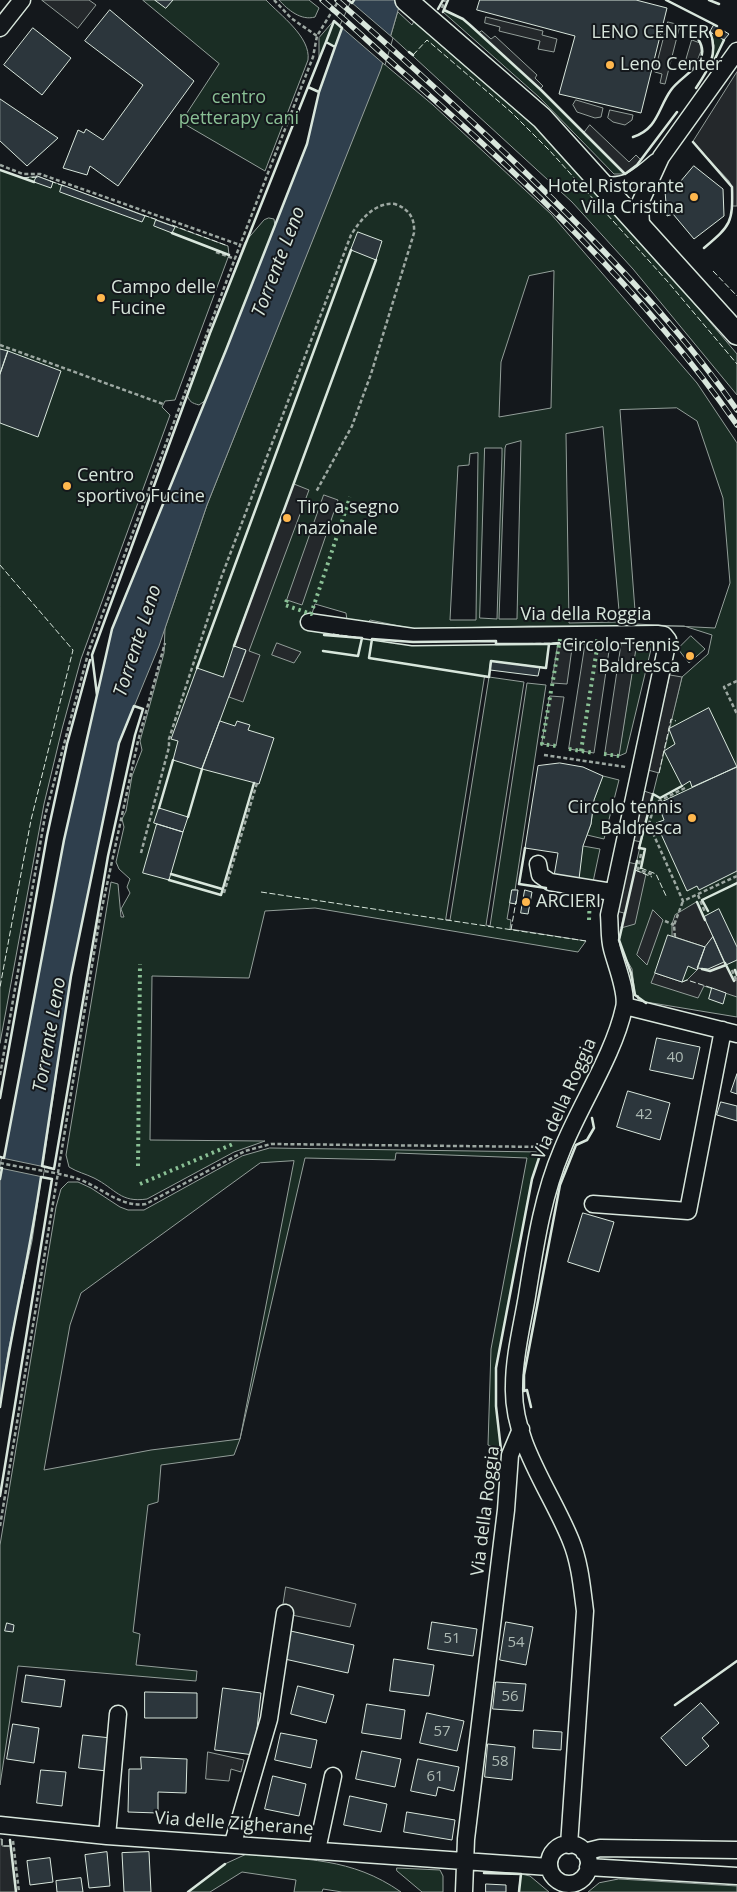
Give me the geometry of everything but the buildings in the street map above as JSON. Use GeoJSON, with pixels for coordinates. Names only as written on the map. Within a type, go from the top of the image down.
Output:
{"type":"FeatureCollection","features":[{"type":"Feature","properties":{"kind":"main road"},"geometry":{"type":"LineString","coordinates":[[412,6],[542,118],[737,334]]}},
{"type":"Feature","properties":{"kind":"street"},"geometry":{"type":"LineString","coordinates":[[0,28],[22,0]]}},
{"type":"Feature","properties":{"kind":"street"},"geometry":{"type":"LineString","coordinates":[[601,184],[616,186],[628,183],[641,176],[661,157],[737,51]]}},
{"type":"Feature","properties":{"kind":"street"},"geometry":{"type":"LineString","coordinates":[[641,227],[640,203],[661,157]]}},
{"type":"Feature","properties":{"kind":"street","name":"Via della Roggia"},"geometry":{"type":"LineString","coordinates":[[309,622],[413,637],[657,634],[666,637],[668,643],[664,668],[612,892],[609,916],[611,947],[620,977],[625,1006],[603,1063],[562,1150],[540,1217],[517,1351],[514,1387],[521,1430],[510,1455],[506,1510],[465,1861],[464,1892]]}},
{"type":"Feature","properties":{"kind":"street"},"geometry":{"type":"LineString","coordinates":[[538,864],[540,875],[550,882],[612,892]]}},
{"type":"Feature","properties":{"kind":"street"},"geometry":{"type":"LineString","coordinates":[[593,1204],[688,1211],[730,1032],[625,1006]]}},
{"type":"Feature","properties":{"kind":"street"},"geometry":{"type":"LineString","coordinates":[[521,1430],[535,1467],[571,1542],[580,1574],[585,1611],[580,1855],[583,1878],[572,1884],[565,1884],[554,1878],[549,1867],[549,1860],[556,1849],[580,1855],[737,1876]]}},
{"type":"Feature","properties":{"kind":"street"},"geometry":{"type":"LineString","coordinates":[[233,1843],[268,1719],[285,1613]]}},
{"type":"Feature","properties":{"kind":"street"},"geometry":{"type":"LineString","coordinates":[[107,1836],[118,1714]]}},
{"type":"Feature","properties":{"kind":"street"},"geometry":{"type":"LineString","coordinates":[[317,1850],[333,1776]]}},
{"type":"Feature","properties":{"kind":"street","name":"Via delle Zigherane"},"geometry":{"type":"LineString","coordinates":[[0,1825],[107,1836],[233,1843],[549,1867]]}},
{"type":"Feature","properties":{"kind":"street"},"geometry":{"type":"LineString","coordinates":[[580,1855],[600,1848],[737,1850]]}},
{"type":"Feature","properties":{"kind":"path"},"geometry":{"type":"LineString","coordinates":[[274,0],[291,18],[317,36]]}},
{"type":"Feature","properties":{"kind":"path"},"geometry":{"type":"LineString","coordinates":[[0,1075],[45,816],[89,650],[235,259],[313,57],[317,36],[338,0]]}},
{"type":"Feature","properties":{"kind":"path"},"geometry":{"type":"LineString","coordinates":[[0,165],[23,174],[40,174],[240,246]]}},
{"type":"Feature","properties":{"kind":"path"},"geometry":{"type":"LineString","coordinates":[[141,853],[169,747],[169,739],[208,615],[351,235],[362,220],[377,207],[383,204],[395,204],[410,214],[415,223],[414,233],[371,374],[352,426],[316,492]]}},
{"type":"Feature","properties":{"kind":"path"},"geometry":{"type":"LineString","coordinates":[[216,252],[235,259]]}},
{"type":"Feature","properties":{"kind":"path"},"geometry":{"type":"LineString","coordinates":[[0,345],[163,404]]}},
{"type":"Feature","properties":{"kind":"path"},"geometry":{"type":"LineString","coordinates":[[0,1526],[100,917],[136,750],[165,643]]}},
{"type":"Feature","properties":{"kind":"path"},"geometry":{"type":"LineString","coordinates":[[737,681],[724,687],[737,714]]}},
{"type":"Feature","properties":{"kind":"path"},"geometry":{"type":"LineString","coordinates":[[544,755],[629,768]]}},
{"type":"Feature","properties":{"kind":"path"},"geometry":{"type":"LineString","coordinates":[[224,893],[256,783]]}},
{"type":"Feature","properties":{"kind":"path"},"geometry":{"type":"LineString","coordinates":[[675,937],[674,925],[683,901],[650,824],[655,802],[686,788]]}},
{"type":"Feature","properties":{"kind":"path"},"geometry":{"type":"LineString","coordinates":[[641,854],[638,869],[653,875]]}},
{"type":"Feature","properties":{"kind":"path"},"geometry":{"type":"LineString","coordinates":[[683,901],[737,876]]}},
{"type":"Feature","properties":{"kind":"path"},"geometry":{"type":"LineString","coordinates":[[697,895],[705,912]]}},
{"type":"Feature","properties":{"kind":"path"},"geometry":{"type":"LineString","coordinates":[[664,921],[674,925]]}},
{"type":"Feature","properties":{"kind":"path"},"geometry":{"type":"LineString","coordinates":[[732,970],[737,982]]}},
{"type":"Feature","properties":{"kind":"path"},"geometry":{"type":"LineString","coordinates":[[0,1163],[86,1181],[122,1203],[134,1206],[146,1204],[245,1151],[272,1144],[552,1147],[562,1150]]}},
{"type":"Feature","properties":{"kind":"path"},"geometry":{"type":"LineString","coordinates":[[12,1837],[19,1892]]}},
{"type":"Feature","properties":{"kind":"green space","name":"centro petterapy cani"},"geometry":{"type":"Polygon","coordinates":[[[143,0],[266,0],[300,35],[308,51],[308,60],[265,171],[181,122],[219,64],[143,0]]]}},
{"type":"Feature","properties":{"kind":"green space"},"geometry":{"type":"Polygon","coordinates":[[[279,0],[309,0],[319,8],[315,17],[300,16],[279,0]]]}},
{"type":"Feature","properties":{"kind":"green space"},"geometry":{"type":"Polygon","coordinates":[[[444,10],[463,19],[540,89],[625,174],[614,174],[539,97],[443,12],[444,10]]]}},
{"type":"Feature","properties":{"kind":"green space"},"geometry":{"type":"Polygon","coordinates":[[[398,12],[412,25],[414,21],[522,114],[556,148],[625,224],[737,354],[737,395],[633,269],[572,202],[391,36],[398,12]]]}},
{"type":"Feature","properties":{"kind":"green space"},"geometry":{"type":"Polygon","coordinates":[[[334,21],[342,28],[335,47],[326,42],[319,60],[319,38],[334,21]]]}},
{"type":"Feature","properties":{"kind":"green space"},"geometry":{"type":"Polygon","coordinates":[[[710,32],[724,40],[710,67],[714,46],[710,32]]]}},
{"type":"Feature","properties":{"kind":"green space"},"geometry":{"type":"Polygon","coordinates":[[[383,63],[433,105],[551,214],[697,383],[737,443],[737,1017],[640,1001],[637,998],[639,996],[635,995],[632,969],[622,952],[619,940],[682,677],[708,654],[712,635],[686,627],[715,628],[730,583],[723,498],[697,421],[677,408],[620,410],[636,624],[676,626],[529,626],[414,629],[370,620],[367,623],[347,620],[346,613],[315,604],[307,629],[328,634],[372,639],[549,644],[546,668],[491,661],[489,677],[524,682],[486,925],[490,926],[527,683],[546,685],[515,890],[512,890],[507,919],[511,920],[510,929],[586,941],[578,952],[315,908],[265,911],[249,978],[152,976],[150,1140],[265,1141],[234,1152],[147,1199],[138,1200],[124,1197],[94,1178],[69,1167],[66,1155],[111,882],[118,884],[121,917],[124,917],[121,909],[130,893],[127,887],[130,879],[119,869],[116,862],[124,827],[122,819],[126,811],[132,776],[142,750],[140,741],[164,653],[165,628],[207,505],[383,63]],[[554,271],[529,276],[501,362],[499,417],[551,408],[554,271]],[[603,427],[566,434],[569,623],[620,622],[603,427]],[[521,441],[506,445],[499,619],[517,619],[521,441]],[[485,448],[480,618],[497,619],[502,448],[485,448]],[[478,453],[470,454],[469,465],[458,466],[450,620],[476,620],[478,453]],[[485,676],[446,920],[450,920],[489,677],[485,676]]]}},
{"type":"Feature","properties":{"kind":"green space","name":"Centro sportivo Fucine"},"geometry":{"type":"Polygon","coordinates":[[[0,170],[23,178],[37,176],[228,246],[229,255],[175,400],[165,401],[162,407],[170,415],[81,659],[44,804],[0,1043],[0,170]]]}},
{"type":"Feature","properties":{"kind":"green space"},"geometry":{"type":"Polygon","coordinates":[[[274,219],[275,226],[206,400],[199,405],[194,404],[187,394],[245,242],[264,220],[274,219]]]}},
{"type":"Feature","properties":{"kind":"green space","name":"Circolo Tennis Baldresca"},"geometry":{"type":"Polygon","coordinates":[[[691,636],[705,649],[689,663],[678,649],[691,636]]]}},
{"type":"Feature","properties":{"kind":"green space"},"geometry":{"type":"Polygon","coordinates":[[[637,642],[652,645],[626,753],[619,756],[637,642]]]}},
{"type":"Feature","properties":{"kind":"green space"},"geometry":{"type":"Polygon","coordinates":[[[603,776],[619,780],[604,839],[587,835],[591,824],[594,800],[603,776]]]}},
{"type":"Feature","properties":{"kind":"green space"},"geometry":{"type":"Polygon","coordinates":[[[583,846],[600,849],[593,882],[579,879],[583,846]]]}},
{"type":"Feature","properties":{"kind":"green space"},"geometry":{"type":"Polygon","coordinates":[[[270,1148],[541,1152],[532,1179],[496,1368],[496,1406],[501,1450],[488,1445],[491,1349],[527,1158],[396,1153],[395,1160],[305,1158],[240,1439],[234,1455],[161,1465],[158,1502],[148,1505],[133,1632],[140,1634],[136,1665],[197,1671],[196,1681],[18,1666],[0,1785],[0,1545],[56,1207],[61,1189],[68,1182],[78,1182],[120,1207],[128,1210],[144,1210],[242,1156],[270,1148]],[[294,1161],[260,1163],[81,1293],[70,1325],[44,1470],[151,1450],[240,1439],[294,1161]]]}},
{"type":"Feature","properties":{"kind":"green space"},"geometry":{"type":"Polygon","coordinates":[[[247,1854],[308,1859],[346,1866],[364,1872],[401,1892],[342,1892],[323,1889],[322,1892],[294,1892],[296,1880],[242,1872],[210,1892],[188,1892],[225,1864],[247,1854]]]}},
{"type":"Feature","properties":{"kind":"green space"},"geometry":{"type":"Polygon","coordinates":[[[397,1868],[440,1870],[443,1876],[443,1892],[422,1892],[397,1871],[397,1868]]]}},
{"type":"Feature","properties":{"kind":"green space"},"geometry":{"type":"Polygon","coordinates":[[[521,1874],[530,1876],[549,1892],[519,1892],[521,1874]]]}},
{"type":"Feature","properties":{"kind":"green space"},"geometry":{"type":"Polygon","coordinates":[[[619,1879],[737,1886],[737,1892],[588,1892],[599,1883],[619,1879]]]}},
{"type":"Feature","properties":{"kind":"shaded area"},"geometry":{"type":"Polygon","coordinates":[[[42,0],[89,0],[96,5],[78,28],[42,0]]]}},
{"type":"Feature","properties":{"kind":"shaded area"},"geometry":{"type":"Polygon","coordinates":[[[486,17],[543,31],[542,35],[557,39],[554,52],[538,49],[540,41],[499,31],[500,27],[485,23],[486,17]]]}},
{"type":"Feature","properties":{"kind":"shaded area"},"geometry":{"type":"Polygon","coordinates":[[[668,22],[680,25],[665,84],[660,83],[662,74],[655,72],[668,22]]]}},
{"type":"Feature","properties":{"kind":"shaded area"},"geometry":{"type":"Polygon","coordinates":[[[482,31],[491,39],[495,36],[537,75],[535,78],[543,86],[540,89],[479,33],[482,31]]]}},
{"type":"Feature","properties":{"kind":"shaded area"},"geometry":{"type":"Polygon","coordinates":[[[692,40],[700,43],[701,51],[694,69],[684,67],[692,40]]]}},
{"type":"Feature","properties":{"kind":"shaded area"},"geometry":{"type":"Polygon","coordinates":[[[737,72],[737,206],[732,206],[732,187],[729,181],[693,142],[737,72]]]}},
{"type":"Feature","properties":{"kind":"shaded area"},"geometry":{"type":"Polygon","coordinates":[[[576,100],[603,108],[601,117],[595,118],[577,112],[573,105],[576,100]]]}},
{"type":"Feature","properties":{"kind":"shaded area"},"geometry":{"type":"Polygon","coordinates":[[[610,110],[633,115],[632,120],[625,125],[613,122],[608,118],[610,110]]]}},
{"type":"Feature","properties":{"kind":"shaded area"},"geometry":{"type":"Polygon","coordinates":[[[590,125],[629,162],[636,155],[641,160],[634,169],[625,174],[584,133],[590,125]]]}},
{"type":"Feature","properties":{"kind":"shaded area"},"geometry":{"type":"Polygon","coordinates":[[[294,484],[309,490],[249,651],[260,655],[243,702],[229,697],[246,651],[234,646],[294,484]]]}},
{"type":"Feature","properties":{"kind":"shaded area"},"geometry":{"type":"Polygon","coordinates":[[[324,495],[338,500],[302,605],[287,600],[324,495]]]}},
{"type":"Feature","properties":{"kind":"shaded area"},"geometry":{"type":"Polygon","coordinates":[[[559,639],[573,641],[567,684],[552,683],[559,639]]]}},
{"type":"Feature","properties":{"kind":"shaded area"},"geometry":{"type":"Polygon","coordinates":[[[586,640],[610,644],[594,753],[569,749],[586,640]]]}},
{"type":"Feature","properties":{"kind":"shaded area"},"geometry":{"type":"Polygon","coordinates":[[[622,640],[637,642],[619,756],[605,754],[622,640]]]}},
{"type":"Feature","properties":{"kind":"shaded area"},"geometry":{"type":"Polygon","coordinates":[[[277,643],[301,652],[294,663],[272,655],[277,643]]]}},
{"type":"Feature","properties":{"kind":"shaded area"},"geometry":{"type":"Polygon","coordinates":[[[670,675],[682,677],[659,773],[648,770],[670,675]]]}},
{"type":"Feature","properties":{"kind":"shaded area"},"geometry":{"type":"Polygon","coordinates":[[[550,696],[564,697],[556,746],[542,744],[550,696]]]}},
{"type":"Feature","properties":{"kind":"shaded area"},"geometry":{"type":"Polygon","coordinates":[[[644,791],[653,794],[641,842],[632,840],[644,791]]]}},
{"type":"Feature","properties":{"kind":"shaded area"},"geometry":{"type":"Polygon","coordinates":[[[627,862],[636,864],[635,870],[646,874],[635,924],[621,928],[624,913],[616,911],[627,862]]]}},
{"type":"Feature","properties":{"kind":"shaded area"},"geometry":{"type":"Polygon","coordinates":[[[697,902],[734,981],[737,980],[737,997],[704,986],[698,998],[651,983],[655,973],[682,982],[687,980],[697,970],[705,947],[672,936],[672,924],[675,915],[697,902]]]}},
{"type":"Feature","properties":{"kind":"shaded area"},"geometry":{"type":"Polygon","coordinates":[[[653,910],[663,920],[647,965],[637,955],[653,910]]]}},
{"type":"Feature","properties":{"kind":"shaded area"},"geometry":{"type":"Polygon","coordinates":[[[286,1587],[356,1604],[350,1627],[282,1613],[286,1587]]]}},
{"type":"Feature","properties":{"kind":"shaded area"},"geometry":{"type":"Polygon","coordinates":[[[208,1752],[244,1760],[241,1772],[231,1769],[229,1781],[206,1779],[208,1752]]]}},
{"type":"Feature","properties":{"kind":"shaded area"},"geometry":{"type":"Polygon","coordinates":[[[0,1839],[2,1839],[2,1846],[11,1846],[16,1892],[0,1892],[0,1839]]]}},
{"type":"Feature","properties":{"kind":"water","name":"Torrente Leno"},"geometry":{"type":"Polygon","coordinates":[[[354,0],[401,0],[381,69],[207,505],[159,646],[119,743],[71,976],[32,1241],[8,1352],[0,1407],[0,1179],[64,840],[112,629],[226,350],[307,144],[319,92],[354,0]]]}},
{"type":"Feature","properties":{"kind":"pier"},"geometry":{"type":"Polygon","coordinates":[[[351,2],[393,38],[385,65],[340,26],[351,2]]]}},
{"type":"Feature","properties":{"kind":"pier"},"geometry":{"type":"Polygon","coordinates":[[[2,1158],[45,1167],[43,1177],[0,1168],[2,1158]]]}},
{"type":"Feature","properties":{"kind":"railway"},"geometry":{"type":"LineString","coordinates":[[322,0],[490,150],[579,236],[662,327],[701,375],[737,425]]}},
{"type":"Feature","properties":{"kind":"railway"},"geometry":{"type":"LineString","coordinates":[[337,0],[500,148],[593,240],[668,322],[704,365],[737,410]]}},
{"type":"Feature","properties":{"kind":"hedge"},"geometry":{"type":"LineString","coordinates":[[287,600],[285,605],[311,614],[350,497]]}},
{"type":"Feature","properties":{"kind":"hedge"},"geometry":{"type":"LineString","coordinates":[[552,686],[560,639]]}},
{"type":"Feature","properties":{"kind":"hedge"},"geometry":{"type":"LineString","coordinates":[[595,641],[610,644]]}},
{"type":"Feature","properties":{"kind":"hedge"},"geometry":{"type":"LineString","coordinates":[[581,751],[598,642]]}},
{"type":"Feature","properties":{"kind":"hedge"},"geometry":{"type":"LineString","coordinates":[[551,691],[542,744],[556,746]]}},
{"type":"Feature","properties":{"kind":"hedge"},"geometry":{"type":"LineString","coordinates":[[569,749],[594,753]]}},
{"type":"Feature","properties":{"kind":"hedge"},"geometry":{"type":"LineString","coordinates":[[604,754],[619,756]]}},
{"type":"Feature","properties":{"kind":"hedge"},"geometry":{"type":"LineString","coordinates":[[589,920],[590,895]]}},
{"type":"Feature","properties":{"kind":"hedge"},"geometry":{"type":"LineString","coordinates":[[138,1166],[140,964]]}},
{"type":"Feature","properties":{"kind":"hedge"},"geometry":{"type":"LineString","coordinates":[[140,1184],[233,1144]]}},
{"type":"Feature","properties":{"kind":"fence"},"geometry":{"type":"LineString","coordinates":[[413,55],[427,40],[511,112],[550,151],[668,282],[737,364]]}},
{"type":"Feature","properties":{"kind":"fence"},"geometry":{"type":"LineString","coordinates":[[23,178],[40,177]]}},
{"type":"Feature","properties":{"kind":"fence"},"geometry":{"type":"LineString","coordinates":[[50,181],[64,186]]}},
{"type":"Feature","properties":{"kind":"fence"},"geometry":{"type":"LineString","coordinates":[[143,215],[158,220]]}},
{"type":"Feature","properties":{"kind":"fence"},"geometry":{"type":"LineString","coordinates":[[172,225],[228,246]]}},
{"type":"Feature","properties":{"kind":"fence"},"geometry":{"type":"LineString","coordinates":[[713,271],[737,296]]}},
{"type":"Feature","properties":{"kind":"fence"},"geometry":{"type":"LineString","coordinates":[[0,565],[73,650],[31,820],[0,987]]}},
{"type":"Feature","properties":{"kind":"fence"},"geometry":{"type":"LineString","coordinates":[[333,634],[362,638]]}},
{"type":"Feature","properties":{"kind":"fence"},"geometry":{"type":"LineString","coordinates":[[495,641],[496,644],[559,643]]}},
{"type":"Feature","properties":{"kind":"fence"},"geometry":{"type":"LineString","coordinates":[[659,773],[671,719],[676,721]]}},
{"type":"Feature","properties":{"kind":"fence"},"geometry":{"type":"LineString","coordinates":[[641,868],[656,874],[667,898]]}},
{"type":"Feature","properties":{"kind":"fence"},"geometry":{"type":"LineString","coordinates":[[635,870],[652,877]]}},
{"type":"Feature","properties":{"kind":"fence"},"geometry":{"type":"LineString","coordinates":[[261,892],[586,941]]}},
{"type":"Feature","properties":{"kind":"fence"},"geometry":{"type":"LineString","coordinates":[[511,930],[516,901]]}},
{"type":"Feature","properties":{"kind":"fence"},"geometry":{"type":"LineString","coordinates":[[682,982],[687,980],[712,988]]}},
{"type":"Feature","properties":{"kind":"fence"},"geometry":{"type":"LineString","coordinates":[[2,1839],[2,1846],[11,1846]]}},
{"type":"Feature","properties":{"kind":"wall"},"geometry":{"type":"LineString","coordinates":[[348,0],[352,3],[354,0]]}},
{"type":"Feature","properties":{"kind":"wall"},"geometry":{"type":"LineString","coordinates":[[438,9],[443,0]]}},
{"type":"Feature","properties":{"kind":"wall"},"geometry":{"type":"LineString","coordinates":[[443,12],[448,0]]}},
{"type":"Feature","properties":{"kind":"wall"},"geometry":{"type":"LineString","coordinates":[[666,0],[717,26]]}},
{"type":"Feature","properties":{"kind":"wall"},"geometry":{"type":"LineString","coordinates":[[709,0],[719,4]]}},
{"type":"Feature","properties":{"kind":"wall"},"geometry":{"type":"LineString","coordinates":[[444,10],[463,19],[470,25],[540,89],[625,174],[637,165],[677,112]]}},
{"type":"Feature","properties":{"kind":"wall"},"geometry":{"type":"LineString","coordinates":[[334,21],[342,28],[335,47],[326,42],[334,21]]}},
{"type":"Feature","properties":{"kind":"wall"},"geometry":{"type":"LineString","coordinates":[[696,88],[705,75],[713,55],[710,32]]}},
{"type":"Feature","properties":{"kind":"wall"},"geometry":{"type":"LineString","coordinates":[[633,137],[648,129],[671,90],[699,62],[702,55],[702,47],[698,39]]}},
{"type":"Feature","properties":{"kind":"wall"},"geometry":{"type":"LineString","coordinates":[[713,63],[724,40]]}},
{"type":"Feature","properties":{"kind":"wall"},"geometry":{"type":"LineString","coordinates":[[326,42],[335,47],[319,92],[308,87],[326,42]]}},
{"type":"Feature","properties":{"kind":"wall"},"geometry":{"type":"LineString","coordinates":[[409,52],[413,55]]}},
{"type":"Feature","properties":{"kind":"wall"},"geometry":{"type":"LineString","coordinates":[[308,87],[319,92],[307,144],[226,350],[112,629],[97,695],[92,655],[210,333],[308,87]]}},
{"type":"Feature","properties":{"kind":"wall"},"geometry":{"type":"LineString","coordinates":[[693,142],[732,187],[731,216],[720,234],[704,248]]}},
{"type":"Feature","properties":{"kind":"wall"},"geometry":{"type":"LineString","coordinates":[[0,170],[34,182]]}},
{"type":"Feature","properties":{"kind":"wall"},"geometry":{"type":"LineString","coordinates":[[172,233],[229,255]]}},
{"type":"Feature","properties":{"kind":"wall"},"geometry":{"type":"LineString","coordinates":[[197,668],[351,250]]}},
{"type":"Feature","properties":{"kind":"wall"},"geometry":{"type":"LineString","coordinates":[[234,646],[376,260]]}},
{"type":"Feature","properties":{"kind":"wall"},"geometry":{"type":"LineString","coordinates":[[323,651],[358,656],[362,638],[324,635]]}},
{"type":"Feature","properties":{"kind":"wall"},"geometry":{"type":"LineString","coordinates":[[372,639],[413,642],[496,641],[496,644],[549,644],[546,668],[491,661],[489,677],[369,658],[372,639]]}},
{"type":"Feature","properties":{"kind":"wall"},"geometry":{"type":"LineString","coordinates":[[549,644],[559,643]]}},
{"type":"Feature","properties":{"kind":"wall"},"geometry":{"type":"LineString","coordinates":[[0,1098],[47,836],[67,744],[90,660]]}},
{"type":"Feature","properties":{"kind":"wall"},"geometry":{"type":"LineString","coordinates":[[0,1157],[4,1158],[64,840],[97,695]]}},
{"type":"Feature","properties":{"kind":"wall"},"geometry":{"type":"LineString","coordinates":[[134,706],[143,709],[135,735],[108,856],[54,1169],[42,1166],[71,976],[119,743],[134,706]]}},
{"type":"Feature","properties":{"kind":"wall"},"geometry":{"type":"LineString","coordinates":[[159,808],[173,760]]}},
{"type":"Feature","properties":{"kind":"wall"},"geometry":{"type":"LineString","coordinates":[[188,817],[202,769]]}},
{"type":"Feature","properties":{"kind":"wall"},"geometry":{"type":"LineString","coordinates":[[169,880],[221,895],[254,783]]}},
{"type":"Feature","properties":{"kind":"wall"},"geometry":{"type":"LineString","coordinates":[[641,868],[645,849],[639,848],[653,794],[660,798],[682,786]]}},
{"type":"Feature","properties":{"kind":"wall"},"geometry":{"type":"LineString","coordinates":[[525,848],[519,884],[546,888]]}},
{"type":"Feature","properties":{"kind":"wall"},"geometry":{"type":"LineString","coordinates":[[637,861],[619,940],[631,973],[635,995],[646,1003]]}},
{"type":"Feature","properties":{"kind":"wall"},"geometry":{"type":"LineString","coordinates":[[171,874],[222,889]]}},
{"type":"Feature","properties":{"kind":"wall"},"geometry":{"type":"LineString","coordinates":[[708,911],[702,900],[737,883]]}},
{"type":"Feature","properties":{"kind":"wall"},"geometry":{"type":"LineString","coordinates":[[697,902],[705,920]]}},
{"type":"Feature","properties":{"kind":"wall"},"geometry":{"type":"LineString","coordinates":[[725,963],[734,981]]}},
{"type":"Feature","properties":{"kind":"wall"},"geometry":{"type":"LineString","coordinates":[[702,969],[710,971],[726,965]]}},
{"type":"Feature","properties":{"kind":"wall"},"geometry":{"type":"LineString","coordinates":[[735,970],[737,975]]}},
{"type":"Feature","properties":{"kind":"wall"},"geometry":{"type":"LineString","coordinates":[[531,1407],[527,1390],[524,1391],[524,1375],[560,1185],[576,1145],[587,1140],[594,1128],[592,1118]]}},
{"type":"Feature","properties":{"kind":"wall"},"geometry":{"type":"LineString","coordinates":[[501,1450],[496,1406],[496,1368],[532,1179],[541,1152]]}},
{"type":"Feature","properties":{"kind":"wall"},"geometry":{"type":"LineString","coordinates":[[0,1168],[2,1168],[0,1179]]}},
{"type":"Feature","properties":{"kind":"wall"},"geometry":{"type":"LineString","coordinates":[[0,1407],[41,1177],[52,1179],[0,1496]]}},
{"type":"Feature","properties":{"kind":"wall"},"geometry":{"type":"LineString","coordinates":[[675,1705],[737,1661]]}},
{"type":"Feature","properties":{"kind":"wall"},"geometry":{"type":"LineString","coordinates":[[10,1840],[16,1892]]}},
{"type":"Feature","properties":{"kind":"wall"},"geometry":{"type":"LineString","coordinates":[[188,1892],[225,1864]]}},
{"type":"Feature","properties":{"kind":"wall"},"geometry":{"type":"LineString","coordinates":[[484,1873],[521,1874],[519,1892]]}},
{"type":"Feature","properties":{"kind":"place","name":"LENO CENTER"},"geometry":{"type":"Point","coordinates":[719,33]}},
{"type":"Feature","properties":{"kind":"place","name":"Leno Center"},"geometry":{"type":"Point","coordinates":[610,65]}},
{"type":"Feature","properties":{"kind":"place","name":"Hotel Ristorante Villa Cristina"},"geometry":{"type":"Point","coordinates":[694,197]}},
{"type":"Feature","properties":{"kind":"place","name":"Campo delle Fucine"},"geometry":{"type":"Point","coordinates":[101,298]}},
{"type":"Feature","properties":{"kind":"place","name":"Centro sportivo Fucine"},"geometry":{"type":"Point","coordinates":[67,486]}},
{"type":"Feature","properties":{"kind":"place","name":"Tiro a segno nazionale"},"geometry":{"type":"Point","coordinates":[287,518]}},
{"type":"Feature","properties":{"kind":"place","name":"Circolo Tennis Baldresca"},"geometry":{"type":"Point","coordinates":[690,656]}},
{"type":"Feature","properties":{"kind":"place","name":"Circolo tennis Baldresca"},"geometry":{"type":"Point","coordinates":[692,818]}},
{"type":"Feature","properties":{"kind":"place","name":"ARCIERI"},"geometry":{"type":"Point","coordinates":[526,902]}}]}
